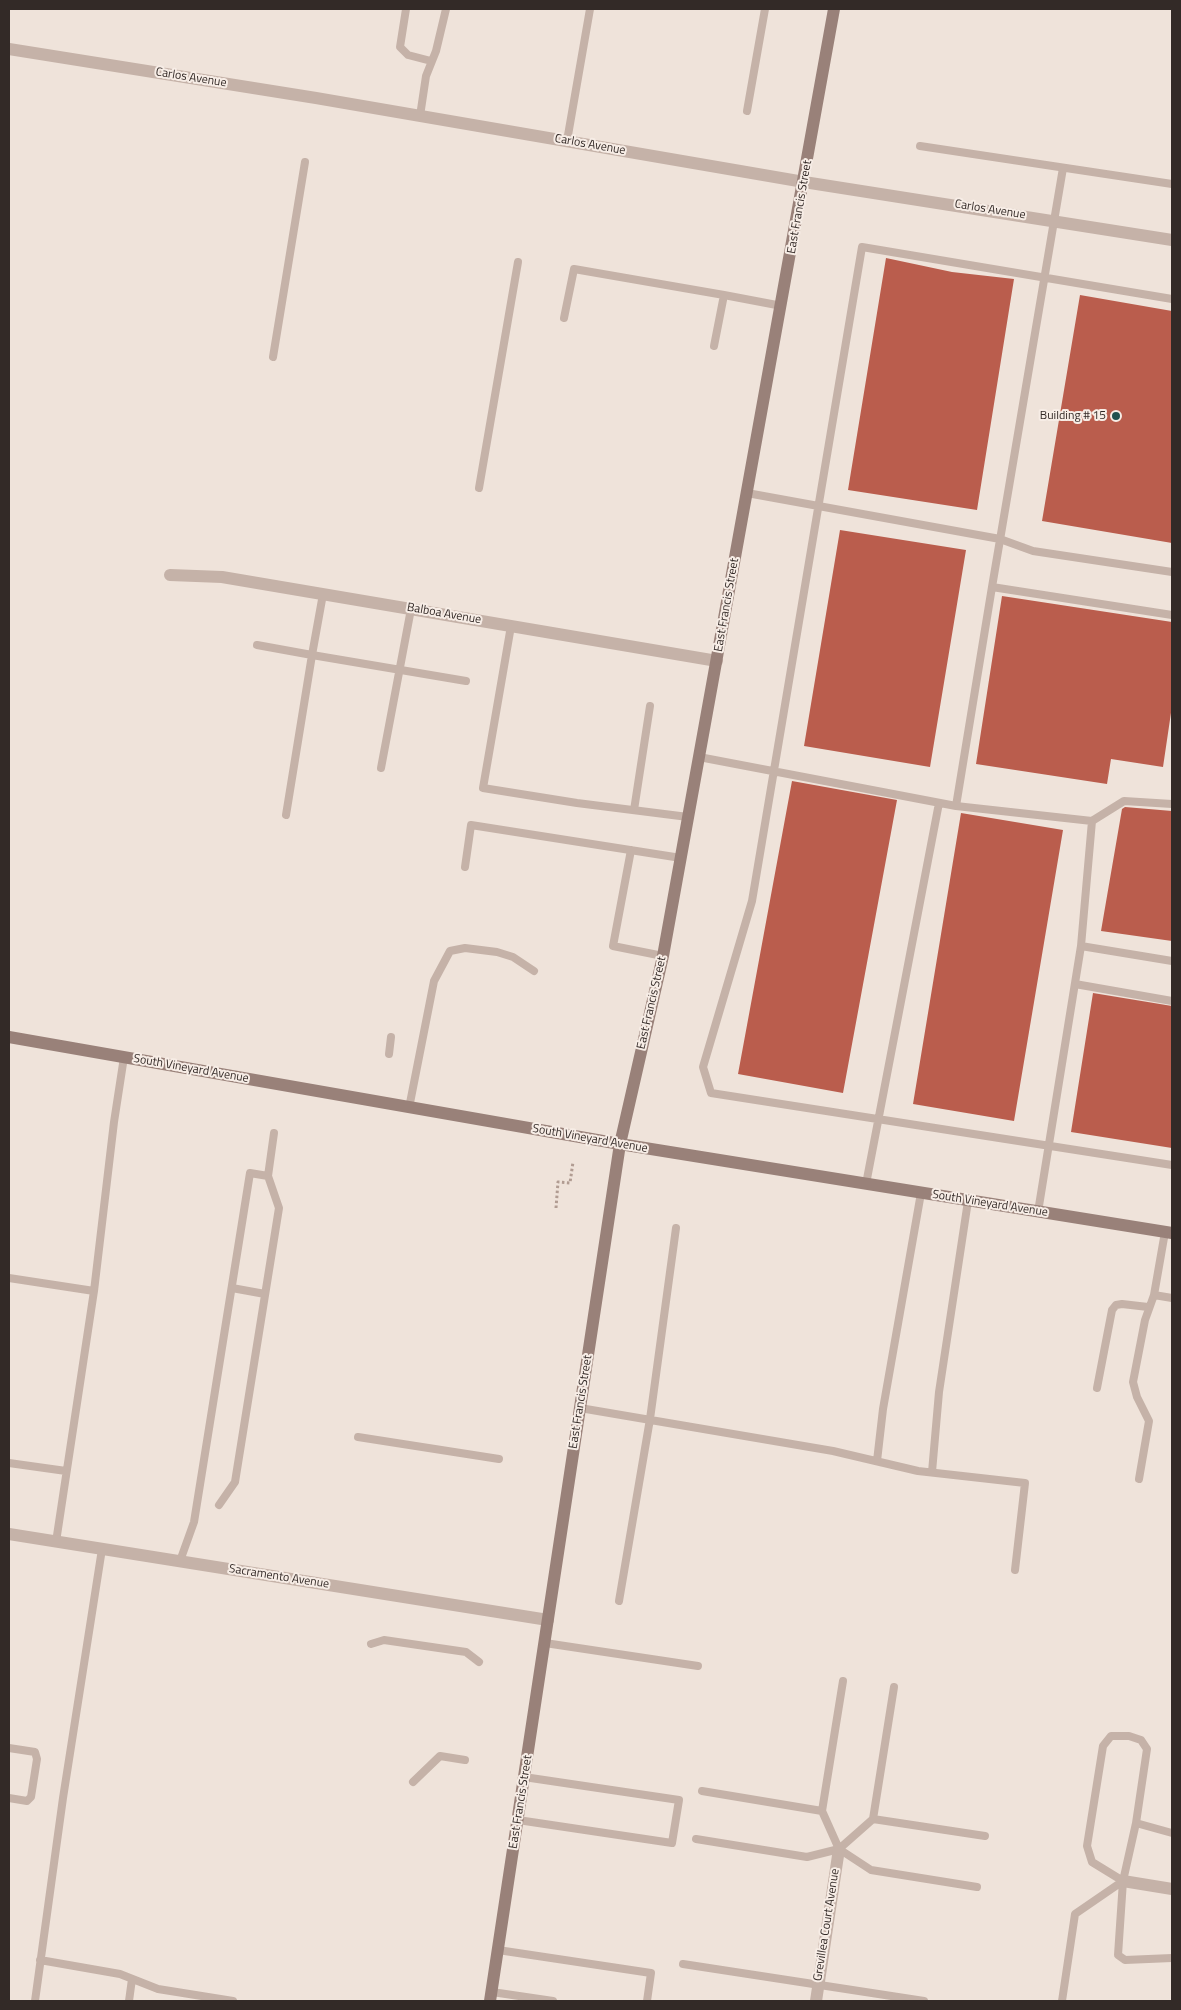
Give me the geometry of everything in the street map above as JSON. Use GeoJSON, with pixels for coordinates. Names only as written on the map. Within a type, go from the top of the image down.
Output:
{"type":"FeatureCollection","features":[{"type":"Feature","properties":{"kind":"street","name":"East Francis Street"},"geometry":{"type":"LineString","coordinates":[[491,1996],[620,1144],[663,956],[782,306],[834,9]]}},
{"type":"Feature","properties":{"kind":"street","name":"Carlos Avenue"},"geometry":{"type":"LineString","coordinates":[[9,49],[420,116],[804,182],[1172,240]]}},
{"type":"Feature","properties":{"kind":"street","name":"Balboa Avenue"},"geometry":{"type":"LineString","coordinates":[[170,575],[222,577],[717,661]]}},
{"type":"Feature","properties":{"kind":"street","name":"South Vineyard Avenue"},"geometry":{"type":"LineString","coordinates":[[9,1037],[620,1144],[1168,1232]]}},
{"type":"Feature","properties":{"kind":"street","name":"Sacramento Avenue"},"geometry":{"type":"LineString","coordinates":[[9,1534],[548,1620]]}},
{"type":"Feature","properties":{"kind":"street","name":"Grevillea Court Avenue"},"geometry":{"type":"LineString","coordinates":[[816,2001],[839,1849]]}},
{"type":"Feature","properties":{"kind":"street"},"geometry":{"type":"LineString","coordinates":[[1123,1881],[1172,1889]]}},
{"type":"Feature","properties":{"kind":"lane"},"geometry":{"type":"LineString","coordinates":[[406,9],[400,47],[408,55],[432,61]]}},
{"type":"Feature","properties":{"kind":"lane"},"geometry":{"type":"LineString","coordinates":[[420,116],[426,76],[446,9]]}},
{"type":"Feature","properties":{"kind":"lane"},"geometry":{"type":"LineString","coordinates":[[567,141],[590,9]]}},
{"type":"Feature","properties":{"kind":"lane"},"geometry":{"type":"LineString","coordinates":[[747,111],[765,9]]}},
{"type":"Feature","properties":{"kind":"lane"},"geometry":{"type":"LineString","coordinates":[[920,146],[1172,184]]}},
{"type":"Feature","properties":{"kind":"lane"},"geometry":{"type":"LineString","coordinates":[[273,357],[305,162]]}},
{"type":"Feature","properties":{"kind":"lane"},"geometry":{"type":"LineString","coordinates":[[956,806],[1063,168]]}},
{"type":"Feature","properties":{"kind":"lane"},"geometry":{"type":"LineString","coordinates":[[1172,299],[862,247],[752,900],[703,1067],[711,1093],[1172,1165]]}},
{"type":"Feature","properties":{"kind":"lane"},"geometry":{"type":"LineString","coordinates":[[480,488],[518,262]]}},
{"type":"Feature","properties":{"kind":"lane"},"geometry":{"type":"LineString","coordinates":[[564,318],[574,269],[782,306]]}},
{"type":"Feature","properties":{"kind":"lane"},"geometry":{"type":"LineString","coordinates":[[714,346],[724,295]]}},
{"type":"Feature","properties":{"kind":"lane"},"geometry":{"type":"LineString","coordinates":[[747,493],[1000,539],[1033,551],[1172,572]]}},
{"type":"Feature","properties":{"kind":"lane"},"geometry":{"type":"LineString","coordinates":[[992,587],[1172,615]]}},
{"type":"Feature","properties":{"kind":"lane"},"geometry":{"type":"LineString","coordinates":[[286,815],[323,594]]}},
{"type":"Feature","properties":{"kind":"lane"},"geometry":{"type":"LineString","coordinates":[[381,768],[411,609]]}},
{"type":"Feature","properties":{"kind":"lane"},"geometry":{"type":"LineString","coordinates":[[511,626],[483,788],[688,817]]}},
{"type":"Feature","properties":{"kind":"lane"},"geometry":{"type":"LineString","coordinates":[[257,645],[466,681]]}},
{"type":"Feature","properties":{"kind":"lane"},"geometry":{"type":"LineString","coordinates":[[634,810],[650,706]]}},
{"type":"Feature","properties":{"kind":"lane"},"geometry":{"type":"LineString","coordinates":[[699,757],[956,806],[1092,821],[1124,801],[1172,804]]}},
{"type":"Feature","properties":{"kind":"lane"},"geometry":{"type":"LineString","coordinates":[[866,1184],[938,803]]}},
{"type":"Feature","properties":{"kind":"lane"},"geometry":{"type":"LineString","coordinates":[[1038,1212],[1082,946],[1092,821]]}},
{"type":"Feature","properties":{"kind":"lane"},"geometry":{"type":"LineString","coordinates":[[465,867],[471,825],[681,858]]}},
{"type":"Feature","properties":{"kind":"lane"},"geometry":{"type":"LineString","coordinates":[[631,850],[613,946],[663,956]]}},
{"type":"Feature","properties":{"kind":"lane"},"geometry":{"type":"LineString","coordinates":[[1082,946],[1172,961]]}},
{"type":"Feature","properties":{"kind":"lane"},"geometry":{"type":"LineString","coordinates":[[409,1108],[434,981],[450,951],[465,948],[496,952],[513,957],[534,971]]}},
{"type":"Feature","properties":{"kind":"lane"},"geometry":{"type":"LineString","coordinates":[[1075,984],[1172,1001]]}},
{"type":"Feature","properties":{"kind":"lane"},"geometry":{"type":"LineString","coordinates":[[389,1054],[391,1037]]}},
{"type":"Feature","properties":{"kind":"lane"},"geometry":{"type":"LineString","coordinates":[[56,1542],[94,1291],[114,1122],[124,1057]]}},
{"type":"Feature","properties":{"kind":"lane"},"geometry":{"type":"LineString","coordinates":[[218,1505],[235,1482],[279,1208],[268,1176],[274,1133]]}},
{"type":"Feature","properties":{"kind":"lane"},"geometry":{"type":"LineString","coordinates":[[180,1561],[194,1522],[250,1173],[268,1176]]}},
{"type":"Feature","properties":{"kind":"lane"},"geometry":{"type":"LineString","coordinates":[[876,1461],[883,1409],[920,1193]]}},
{"type":"Feature","properties":{"kind":"lane"},"geometry":{"type":"LineString","coordinates":[[932,1472],[939,1392],[968,1201]]}},
{"type":"Feature","properties":{"kind":"lane"},"geometry":{"type":"LineString","coordinates":[[619,1600],[650,1419],[676,1228]]}},
{"type":"Feature","properties":{"kind":"lane"},"geometry":{"type":"LineString","coordinates":[[1139,1479],[1149,1421],[1137,1397],[1133,1382],[1148,1307],[1154,1295],[1168,1232]]}},
{"type":"Feature","properties":{"kind":"lane"},"geometry":{"type":"LineString","coordinates":[[9,1278],[94,1291]]}},
{"type":"Feature","properties":{"kind":"lane"},"geometry":{"type":"LineString","coordinates":[[232,1288],[265,1294]]}},
{"type":"Feature","properties":{"kind":"lane"},"geometry":{"type":"LineString","coordinates":[[1154,1295],[1172,1298]]}},
{"type":"Feature","properties":{"kind":"lane"},"geometry":{"type":"LineString","coordinates":[[1097,1388],[1112,1310],[1116,1305],[1122,1304],[1148,1307]]}},
{"type":"Feature","properties":{"kind":"lane"},"geometry":{"type":"LineString","coordinates":[[580,1408],[650,1419],[932,1472],[1025,1483],[1014,1570]]}},
{"type":"Feature","properties":{"kind":"lane"},"geometry":{"type":"LineString","coordinates":[[358,1437],[499,1459]]}},
{"type":"Feature","properties":{"kind":"lane"},"geometry":{"type":"LineString","coordinates":[[9,1463],[66,1471]]}},
{"type":"Feature","properties":{"kind":"lane"},"geometry":{"type":"LineString","coordinates":[[35,2001],[102,1549]]}},
{"type":"Feature","properties":{"kind":"lane"},"geometry":{"type":"LineString","coordinates":[[371,1644],[384,1640],[466,1652],[480,1662]]}},
{"type":"Feature","properties":{"kind":"lane"},"geometry":{"type":"LineString","coordinates":[[545,1643],[698,1666]]}},
{"type":"Feature","properties":{"kind":"lane"},"geometry":{"type":"LineString","coordinates":[[843,1681],[822,1811],[839,1849],[871,1870],[977,1887]]}},
{"type":"Feature","properties":{"kind":"lane"},"geometry":{"type":"LineString","coordinates":[[696,1839],[807,1857],[839,1849],[874,1819],[894,1687]]}},
{"type":"Feature","properties":{"kind":"lane"},"geometry":{"type":"LineString","coordinates":[[1123,1881],[1092,1862],[1087,1846],[1103,1746],[1115,1734],[1141,1740],[1147,1749],[1136,1823],[1123,1881],[1118,1955],[1125,1960],[1172,1958]]}},
{"type":"Feature","properties":{"kind":"lane"},"geometry":{"type":"LineString","coordinates":[[9,1748],[35,1752],[37,1759],[31,1797],[27,1801],[9,1798]]}},
{"type":"Feature","properties":{"kind":"lane"},"geometry":{"type":"LineString","coordinates":[[413,1782],[440,1756],[465,1760]]}},
{"type":"Feature","properties":{"kind":"lane"},"geometry":{"type":"LineString","coordinates":[[518,1820],[672,1843],[679,1800],[524,1778]]}},
{"type":"Feature","properties":{"kind":"lane"},"geometry":{"type":"LineString","coordinates":[[702,1791],[822,1811]]}},
{"type":"Feature","properties":{"kind":"lane"},"geometry":{"type":"LineString","coordinates":[[874,1819],[985,1836]]}},
{"type":"Feature","properties":{"kind":"lane"},"geometry":{"type":"LineString","coordinates":[[1136,1823],[1172,1833]]}},
{"type":"Feature","properties":{"kind":"lane"},"geometry":{"type":"LineString","coordinates":[[1062,2001],[1075,1914],[1123,1881]]}},
{"type":"Feature","properties":{"kind":"lane"},"geometry":{"type":"LineString","coordinates":[[498,1950],[651,1973],[647,2001]]}},
{"type":"Feature","properties":{"kind":"lane"},"geometry":{"type":"LineString","coordinates":[[40,1960],[120,1974],[158,1989],[199,1998],[227,2001]]}},
{"type":"Feature","properties":{"kind":"lane"},"geometry":{"type":"LineString","coordinates":[[683,1964],[924,2001]]}},
{"type":"Feature","properties":{"kind":"lane"},"geometry":{"type":"LineString","coordinates":[[129,2001],[132,1979]]}},
{"type":"Feature","properties":{"kind":"lane"},"geometry":{"type":"LineString","coordinates":[[491,1996],[553,2001]]}},
{"type":"Feature","properties":{"kind":"path"},"geometry":{"type":"LineString","coordinates":[[556,1208],[558,1182],[570,1183],[572,1162]]}},
{"type":"Feature","properties":{"kind":"building"},"geometry":{"type":"Polygon","coordinates":[[[886,258],[952,272],[1014,279],[977,510],[848,490],[886,258]]]}},
{"type":"Feature","properties":{"kind":"building","name":"Building # 15"},"geometry":{"type":"Polygon","coordinates":[[[1080,295],[1172,311],[1172,543],[1042,521],[1080,295]]]}},
{"type":"Feature","properties":{"kind":"building"},"geometry":{"type":"Polygon","coordinates":[[[840,530],[966,550],[930,767],[804,746],[840,530]]]}},
{"type":"Feature","properties":{"kind":"building"},"geometry":{"type":"Polygon","coordinates":[[[1002,596],[1172,622],[1172,706],[1163,767],[1111,759],[1107,784],[976,764],[1002,596]]]}},
{"type":"Feature","properties":{"kind":"building"},"geometry":{"type":"Polygon","coordinates":[[[792,781],[897,800],[843,1093],[738,1074],[792,781]]]}},
{"type":"Feature","properties":{"kind":"building"},"geometry":{"type":"Polygon","coordinates":[[[1125,807],[1172,811],[1172,941],[1101,931],[1122,809],[1125,807]]]}},
{"type":"Feature","properties":{"kind":"building"},"geometry":{"type":"Polygon","coordinates":[[[961,813],[1063,830],[1014,1121],[913,1104],[961,813]]]}},
{"type":"Feature","properties":{"kind":"building"},"geometry":{"type":"Polygon","coordinates":[[[1093,993],[1172,1006],[1172,1148],[1071,1132],[1093,993]]]}},
{"type":"Feature","properties":{"kind":"place","name":"Building # 15"},"geometry":{"type":"Point","coordinates":[1116,416]}}]}
